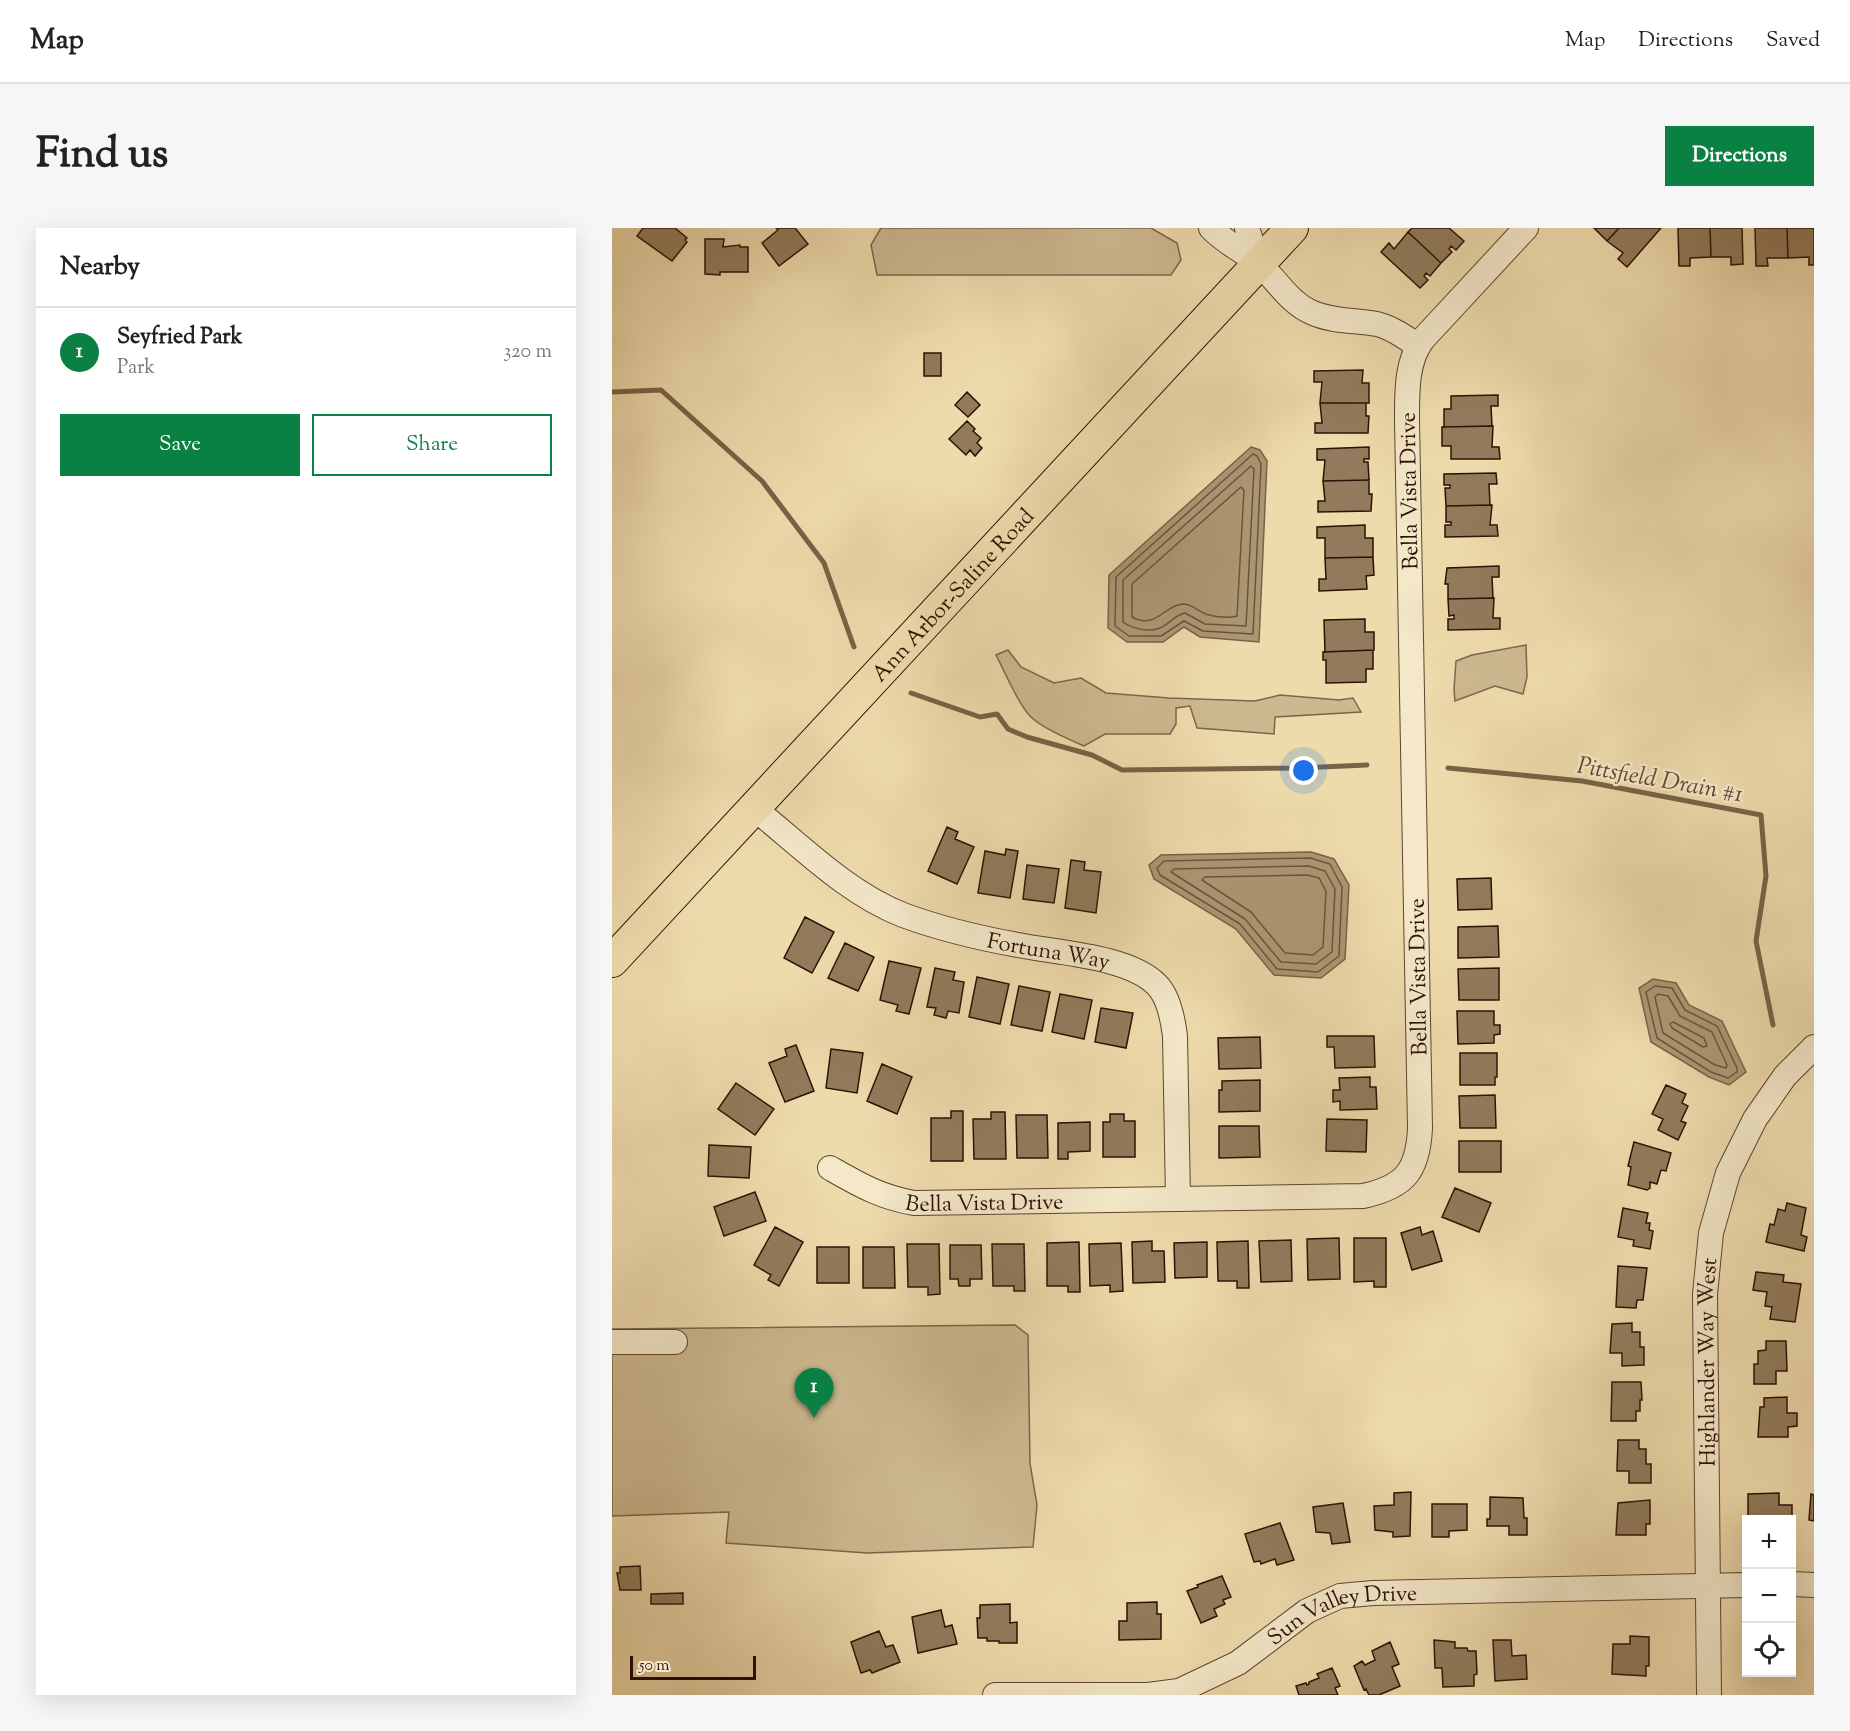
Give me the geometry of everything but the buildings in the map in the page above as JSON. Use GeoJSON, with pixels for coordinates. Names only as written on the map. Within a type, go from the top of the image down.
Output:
{"type":"FeatureCollection","features":[{"type":"Feature","properties":{"kind":"main road","name":"Ann Arbor-Saline Road"},"geometry":{"type":"LineString","coordinates":[[612,962],[1292,228]]}},
{"type":"Feature","properties":{"kind":"street"},"geometry":{"type":"LineString","coordinates":[[1211,228],[1222,239],[1259,264],[1302,308],[1339,320],[1379,325],[1399,333],[1418,346]]}},
{"type":"Feature","properties":{"kind":"street"},"geometry":{"type":"LineString","coordinates":[[1247,228],[1259,264]]}},
{"type":"Feature","properties":{"kind":"street","name":"Bella Vista Drive"},"geometry":{"type":"LineString","coordinates":[[830,1168],[890,1199],[914,1203],[1363,1196],[1383,1192],[1400,1184],[1413,1164],[1419,1147],[1407,420],[1410,370],[1418,346],[1526,228]]}},
{"type":"Feature","properties":{"kind":"street","name":"Fortuna Way"},"geometry":{"type":"LineString","coordinates":[[755,809],[849,885],[901,914],[954,932],[1134,968],[1158,986],[1171,1012],[1175,1036],[1178,1199]]}},
{"type":"Feature","properties":{"kind":"street","name":"Highlander Way West"},"geometry":{"type":"LineString","coordinates":[[1709,1695],[1705,1294],[1711,1233],[1728,1173],[1755,1119],[1785,1076],[1810,1051]]}},
{"type":"Feature","properties":{"kind":"street"},"geometry":{"type":"LineString","coordinates":[[612,1342],[675,1342]]}},
{"type":"Feature","properties":{"kind":"street"},"geometry":{"type":"LineString","coordinates":[[1796,1584],[1814,1585]]}},
{"type":"Feature","properties":{"kind":"street","name":"Sun Valley Drive"},"geometry":{"type":"LineString","coordinates":[[995,1695],[1148,1695],[1179,1691],[1238,1663],[1307,1611],[1340,1596],[1373,1593],[1742,1585]]}},
{"type":"Feature","properties":{"kind":"shaded area"},"geometry":{"type":"Polygon","coordinates":[[[881,228],[1151,228],[1177,243],[1181,260],[1171,275],[877,275],[871,245],[881,228]]]}},
{"type":"Feature","properties":{"kind":"shaded area"},"geometry":{"type":"Polygon","coordinates":[[[1526,645],[1527,677],[1523,694],[1495,686],[1455,701],[1456,661],[1472,655],[1526,645]]]}},
{"type":"Feature","properties":{"kind":"shaded area"},"geometry":{"type":"Polygon","coordinates":[[[1008,650],[1021,667],[1054,683],[1081,678],[1106,693],[1255,701],[1280,695],[1339,700],[1353,698],[1361,712],[1275,717],[1274,734],[1197,728],[1190,706],[1176,708],[1176,724],[1170,734],[1105,734],[1084,746],[1042,725],[1026,711],[996,655],[1008,650]]]}},
{"type":"Feature","properties":{"kind":"shaded area"},"geometry":{"type":"Polygon","coordinates":[[[1015,1325],[1028,1335],[1030,1463],[1037,1505],[1033,1547],[867,1553],[726,1543],[729,1512],[612,1516],[612,1329],[1015,1325]]]}},
{"type":"Feature","properties":{"kind":"water"},"geometry":{"type":"Polygon","coordinates":[[[1251,447],[1260,450],[1267,461],[1259,642],[1200,637],[1184,627],[1163,642],[1127,642],[1108,628],[1109,575],[1251,447]]]}},
{"type":"Feature","properties":{"kind":"water"},"geometry":{"type":"Polygon","coordinates":[[[1311,852],[1334,859],[1349,885],[1345,959],[1321,978],[1274,975],[1236,929],[1154,879],[1149,865],[1161,855],[1311,852]]]}},
{"type":"Feature","properties":{"kind":"water"},"geometry":{"type":"Polygon","coordinates":[[[1653,979],[1676,983],[1689,1005],[1722,1021],[1746,1072],[1729,1085],[1709,1077],[1651,1042],[1639,988],[1653,979]]]}},
{"type":"Feature","properties":{"kind":"waterway","name":"Pittsfield Drain #1"},"geometry":{"type":"LineString","coordinates":[[612,392],[661,390],[762,481],[824,563],[854,647]]}},
{"type":"Feature","properties":{"kind":"waterway","name":"Pittsfield Drain #1"},"geometry":{"type":"LineString","coordinates":[[911,693],[980,717],[997,714],[1008,729],[1027,737],[1092,755],[1122,770],[1367,765]]}},
{"type":"Feature","properties":{"kind":"waterway","name":"Pittsfield Drain #1"},"geometry":{"type":"LineString","coordinates":[[1448,768],[1582,781],[1761,815],[1766,876],[1756,941],[1773,1025]]}},
{"type":"Feature","properties":{"kind":"place","name":"Seyfried Park"},"geometry":{"type":"Point","coordinates":[814,1418]}}]}
